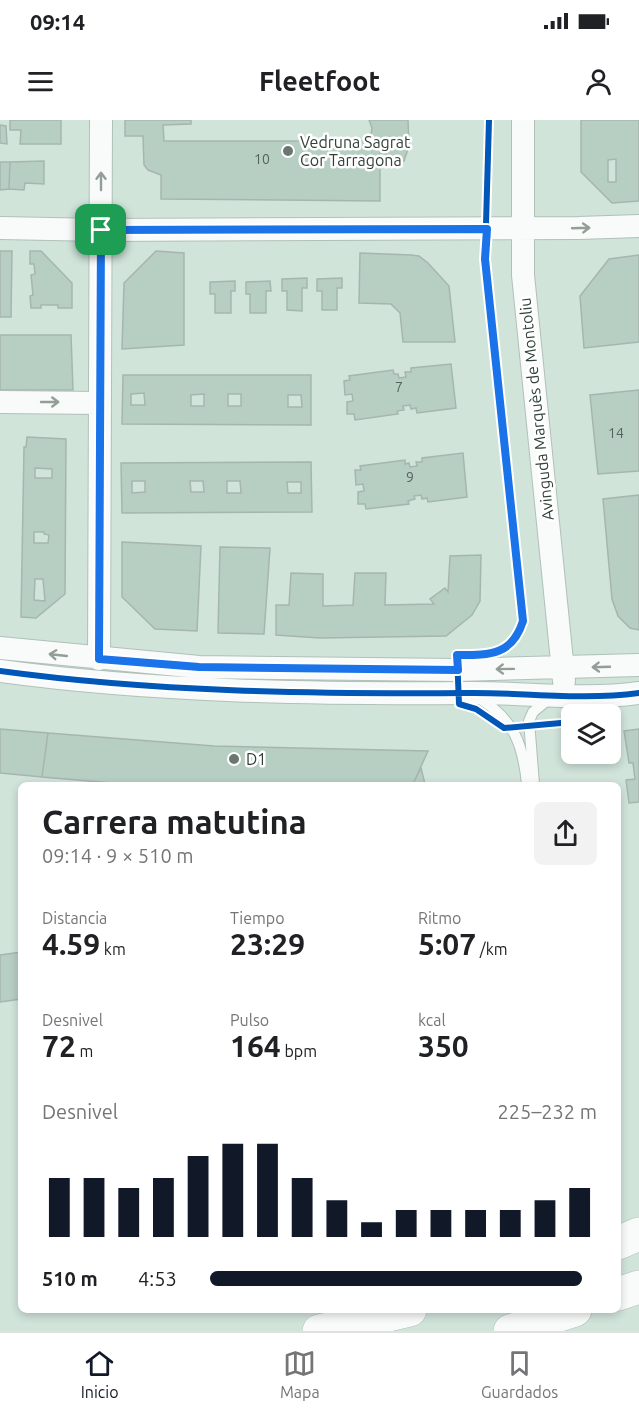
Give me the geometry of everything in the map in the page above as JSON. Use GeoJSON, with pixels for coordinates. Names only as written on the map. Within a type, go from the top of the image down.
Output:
{"type":"FeatureCollection","features":[{"type":"Feature","properties":{"kind":"highway"},"geometry":{"type":"LineString","coordinates":[[621,1242],[639,1234]]}},
{"type":"Feature","properties":{"kind":"highway"},"geometry":{"type":"LineString","coordinates":[[621,1293],[639,1287]]}},
{"type":"Feature","properties":{"kind":"highway"},"geometry":{"type":"LineString","coordinates":[[319,1331],[397,1313]]}},
{"type":"Feature","properties":{"kind":"highway"},"geometry":{"type":"LineString","coordinates":[[510,1331],[566,1313]]}},
{"type":"Feature","properties":{"kind":"street"},"geometry":{"type":"LineString","coordinates":[[99,659],[101,120]]}},
{"type":"Feature","properties":{"kind":"street","name":"Avinguda Marquès de Montoliu"},"geometry":{"type":"LineString","coordinates":[[524,120],[523,275],[563,668],[558,697]]}},
{"type":"Feature","properties":{"kind":"street"},"geometry":{"type":"LineString","coordinates":[[0,228],[101,230],[524,229],[639,226]]}},
{"type":"Feature","properties":{"kind":"street"},"geometry":{"type":"LineString","coordinates":[[0,402],[100,403]]}},
{"type":"Feature","properties":{"kind":"street"},"geometry":{"type":"LineString","coordinates":[[0,648],[199,667],[438,670],[639,665]]}},
{"type":"Feature","properties":{"kind":"street"},"geometry":{"type":"LineString","coordinates":[[0,671],[198,690],[471,693],[558,697],[639,693]]}},
{"type":"Feature","properties":{"kind":"lane"},"geometry":{"type":"LineString","coordinates":[[471,693],[506,718],[517,737],[527,782]]}},
{"type":"Feature","properties":{"kind":"lane"},"geometry":{"type":"LineString","coordinates":[[534,782],[529,721],[533,712],[558,697]]}},
{"type":"Feature","properties":{"kind":"building"},"geometry":{"type":"Polygon","coordinates":[[[10,120],[61,120],[61,144],[20,144],[21,130],[10,130],[10,120]]]}},
{"type":"Feature","properties":{"kind":"building","name":"Vedruna Sagrat Cor Tarragona"},"geometry":{"type":"Polygon","coordinates":[[[125,120],[191,120],[191,124],[163,125],[164,141],[370,141],[372,128],[369,120],[408,120],[409,146],[404,161],[380,152],[380,201],[161,199],[161,175],[148,170],[144,165],[143,136],[125,136],[125,120]]]}},
{"type":"Feature","properties":{"kind":"building"},"geometry":{"type":"Polygon","coordinates":[[[581,120],[639,120],[639,201],[612,203],[581,172],[581,120]],[[616,159],[608,160],[608,182],[616,182],[616,159]]]}},
{"type":"Feature","properties":{"kind":"building"},"geometry":{"type":"Polygon","coordinates":[[[0,125],[6,126],[7,144],[0,143],[0,125]]]}},
{"type":"Feature","properties":{"kind":"building"},"geometry":{"type":"Polygon","coordinates":[[[44,161],[44,184],[25,183],[24,190],[9,189],[10,162],[44,161]]]}},
{"type":"Feature","properties":{"kind":"building"},"geometry":{"type":"Polygon","coordinates":[[[0,162],[10,162],[9,189],[0,190],[0,162]]]}},
{"type":"Feature","properties":{"kind":"building"},"geometry":{"type":"Polygon","coordinates":[[[0,251],[12,251],[11,317],[0,317],[0,251]]]}},
{"type":"Feature","properties":{"kind":"building"},"geometry":{"type":"Polygon","coordinates":[[[30,251],[41,251],[72,283],[72,308],[41,305],[41,308],[31,308],[30,296],[33,295],[31,275],[35,274],[34,264],[30,264],[30,251]]]}},
{"type":"Feature","properties":{"kind":"building"},"geometry":{"type":"Polygon","coordinates":[[[156,251],[184,253],[184,345],[122,349],[124,283],[156,251]]]}},
{"type":"Feature","properties":{"kind":"building"},"geometry":{"type":"Polygon","coordinates":[[[360,253],[419,256],[428,263],[449,286],[455,342],[403,342],[400,313],[391,304],[359,303],[360,253]]]}},
{"type":"Feature","properties":{"kind":"building"},"geometry":{"type":"Polygon","coordinates":[[[639,255],[639,342],[584,348],[580,296],[609,259],[639,255]]]}},
{"type":"Feature","properties":{"kind":"building"},"geometry":{"type":"Polygon","coordinates":[[[307,278],[307,288],[302,288],[302,311],[287,310],[287,291],[282,291],[282,279],[307,278]]]}},
{"type":"Feature","properties":{"kind":"building"},"geometry":{"type":"Polygon","coordinates":[[[342,278],[342,288],[337,288],[337,310],[322,310],[322,291],[317,291],[317,279],[342,278]]]}},
{"type":"Feature","properties":{"kind":"building"},"geometry":{"type":"Polygon","coordinates":[[[235,281],[235,291],[231,291],[231,313],[215,313],[215,294],[210,294],[210,282],[235,281]]]}},
{"type":"Feature","properties":{"kind":"building"},"geometry":{"type":"Polygon","coordinates":[[[270,281],[271,291],[266,291],[266,313],[250,313],[250,294],[246,294],[246,282],[270,281]]]}},
{"type":"Feature","properties":{"kind":"building"},"geometry":{"type":"Polygon","coordinates":[[[0,335],[71,335],[73,390],[0,390],[0,335]]]}},
{"type":"Feature","properties":{"kind":"building"},"geometry":{"type":"Polygon","coordinates":[[[451,364],[456,408],[417,413],[416,408],[411,409],[410,405],[403,406],[404,410],[397,411],[398,414],[355,420],[354,414],[347,414],[347,402],[353,401],[352,394],[345,395],[344,381],[350,380],[349,376],[393,370],[399,378],[406,377],[405,372],[411,372],[411,368],[451,364]]]}},
{"type":"Feature","properties":{"kind":"building"},"geometry":{"type":"Polygon","coordinates":[[[123,375],[311,375],[311,425],[122,424],[123,375]],[[144,393],[131,394],[131,405],[145,405],[144,393]],[[204,394],[191,395],[191,406],[204,406],[204,394]],[[228,394],[228,406],[241,406],[241,394],[228,394]],[[288,395],[288,407],[302,407],[301,395],[288,395]]]}},
{"type":"Feature","properties":{"kind":"building"},"geometry":{"type":"Polygon","coordinates":[[[639,390],[639,471],[598,474],[590,395],[639,390]]]}},
{"type":"Feature","properties":{"kind":"building"},"geometry":{"type":"Polygon","coordinates":[[[27,437],[66,439],[65,594],[36,618],[21,617],[24,447],[26,447],[27,437]],[[35,468],[35,478],[52,478],[52,469],[35,468]],[[34,532],[34,543],[48,543],[49,535],[44,532],[34,532]],[[35,579],[34,600],[45,601],[43,579],[35,579]]]}},
{"type":"Feature","properties":{"kind":"building"},"geometry":{"type":"Polygon","coordinates":[[[463,453],[467,497],[428,502],[427,498],[422,499],[421,495],[414,496],[415,499],[408,501],[409,504],[366,509],[365,504],[358,504],[358,492],[364,491],[363,484],[356,485],[355,470],[361,470],[360,466],[405,460],[405,464],[409,463],[410,467],[417,466],[416,462],[422,462],[422,458],[463,453]]]}},
{"type":"Feature","properties":{"kind":"building"},"geometry":{"type":"Polygon","coordinates":[[[311,462],[312,512],[122,513],[121,463],[311,462]],[[132,481],[132,493],[145,492],[145,481],[132,481]],[[190,481],[191,492],[204,492],[203,481],[190,481]],[[227,481],[227,493],[241,493],[240,481],[227,481]],[[287,482],[288,493],[301,493],[301,482],[287,482]]]}},
{"type":"Feature","properties":{"kind":"building"},"geometry":{"type":"Polygon","coordinates":[[[639,495],[639,630],[630,628],[618,616],[612,599],[603,499],[639,495]]]}},
{"type":"Feature","properties":{"kind":"building"},"geometry":{"type":"Polygon","coordinates":[[[122,542],[201,546],[197,631],[155,629],[122,597],[122,542]]]}},
{"type":"Feature","properties":{"kind":"building"},"geometry":{"type":"Polygon","coordinates":[[[220,547],[270,548],[264,634],[218,633],[220,547]]]}},
{"type":"Feature","properties":{"kind":"building"},"geometry":{"type":"Polygon","coordinates":[[[481,555],[480,601],[472,615],[446,636],[320,638],[276,635],[276,605],[289,605],[291,573],[323,574],[323,606],[353,605],[355,573],[386,573],[385,605],[434,604],[430,599],[445,588],[448,592],[450,556],[481,555]]]}},
{"type":"Feature","properties":{"kind":"building"},"geometry":{"type":"Polygon","coordinates":[[[0,729],[48,733],[42,777],[0,773],[0,729]]]}},
{"type":"Feature","properties":{"kind":"building"},"geometry":{"type":"Polygon","coordinates":[[[639,729],[639,802],[629,803],[626,780],[635,779],[633,763],[629,763],[624,731],[639,729]]]}},
{"type":"Feature","properties":{"kind":"building","name":"D1"},"geometry":{"type":"Polygon","coordinates":[[[48,733],[214,746],[428,751],[414,782],[101,782],[42,777],[48,733]]]}},
{"type":"Feature","properties":{"kind":"building"},"geometry":{"type":"Polygon","coordinates":[[[421,768],[424,782],[414,782],[421,768]]]}},
{"type":"Feature","properties":{"kind":"building"},"geometry":{"type":"Polygon","coordinates":[[[18,952],[18,999],[0,1002],[0,955],[18,952]]]}},
{"type":"Feature","properties":{"kind":"cycle path"},"geometry":{"type":"LineString","coordinates":[[489,120],[485,259],[523,621],[513,642],[506,648],[489,654],[457,655],[459,704],[476,709],[504,728],[561,723]]}},
{"type":"Feature","properties":{"kind":"cycle path"},"geometry":{"type":"LineString","coordinates":[[0,671],[116,683],[233,690],[574,696],[639,693]]}},
{"type":"Feature","properties":{"kind":"place","name":"Vedruna Sagrat Cor Tarragona"},"geometry":{"type":"Point","coordinates":[288,151]}},
{"type":"Feature","properties":{"kind":"place","name":"D1"},"geometry":{"type":"Point","coordinates":[234,759]}},
{"type":"Feature","properties":{"kind":"route"},"geometry":{"type":"LineString","coordinates":[[487,229],[485,259],[523,621],[520,632],[513,642],[503,650],[492,654],[457,655],[458,670],[199,667],[99,659],[101,230],[487,229]]}}]}
